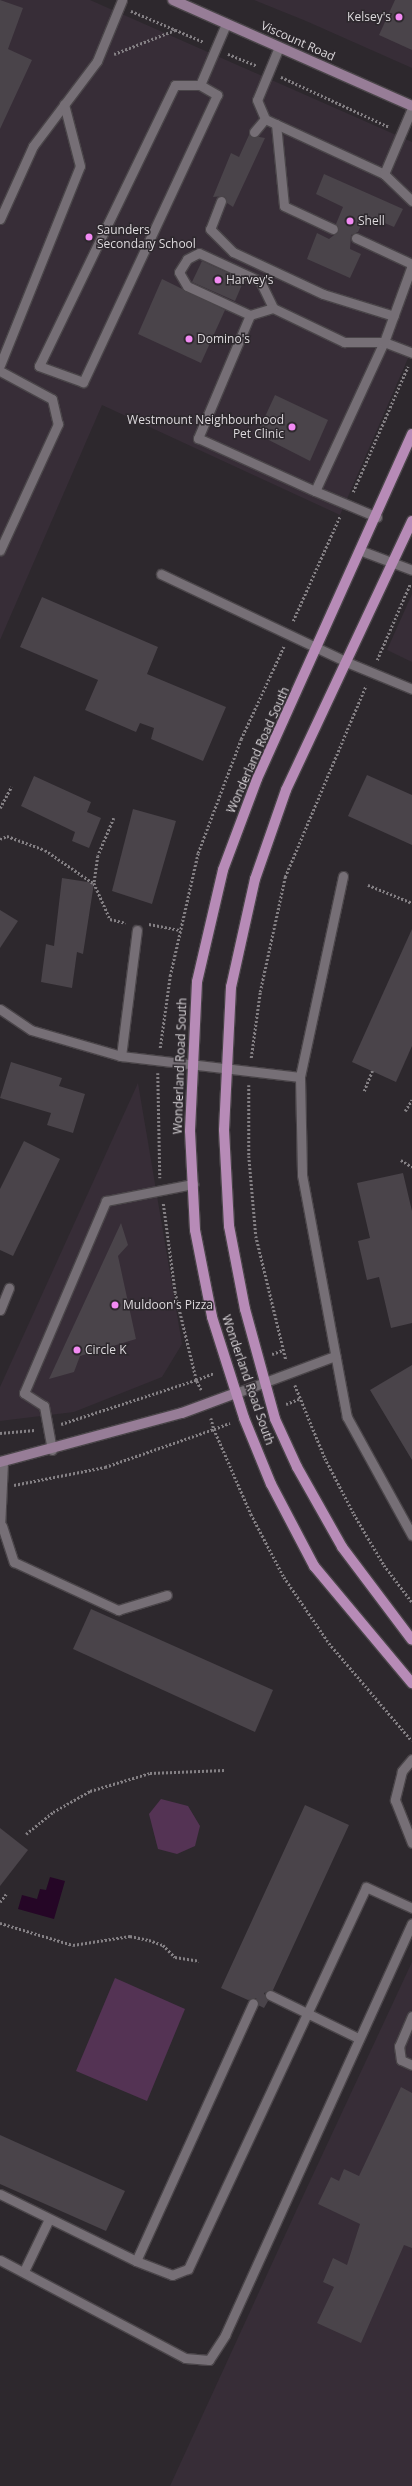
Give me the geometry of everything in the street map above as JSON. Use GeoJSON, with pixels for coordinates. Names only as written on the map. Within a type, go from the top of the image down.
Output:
{"type":"FeatureCollection","features":[{"type":"Feature","properties":{"kind":"main road","name":"Wonderland Road South"},"geometry":{"type":"LineString","coordinates":[[412,434],[318,649],[257,779],[223,870],[197,982],[192,1065],[195,1230],[212,1318],[236,1394],[271,1484],[314,1566],[412,1684]]}},
{"type":"Feature","properties":{"kind":"main road","name":"Wonderland Road South"},"geometry":{"type":"LineString","coordinates":[[412,521],[348,663],[286,790],[255,879],[231,987],[224,1130],[229,1226],[245,1309],[275,1419],[297,1467],[334,1534],[412,1640]]}},
{"type":"Feature","properties":{"kind":"street","name":"Viscount Road"},"geometry":{"type":"LineString","coordinates":[[173,0],[412,107]]}},
{"type":"Feature","properties":{"kind":"street"},"geometry":{"type":"LineString","coordinates":[[1,1462],[52,1450],[236,1394]]}},
{"type":"Feature","properties":{"kind":"lane"},"geometry":{"type":"LineString","coordinates":[[0,219],[33,146],[97,61],[121,3]]}},
{"type":"Feature","properties":{"kind":"lane"},"geometry":{"type":"LineString","coordinates":[[200,85],[226,24]]}},
{"type":"Feature","properties":{"kind":"lane"},"geometry":{"type":"LineString","coordinates":[[279,47],[258,100],[265,119],[384,174],[412,201]]}},
{"type":"Feature","properties":{"kind":"lane"},"geometry":{"type":"LineString","coordinates":[[175,85],[200,85],[217,95],[83,382],[39,366],[175,85]]}},
{"type":"Feature","properties":{"kind":"lane"},"geometry":{"type":"LineString","coordinates":[[0,365],[80,166],[64,104]]}},
{"type":"Feature","properties":{"kind":"lane"},"geometry":{"type":"LineString","coordinates":[[384,174],[412,107]]}},
{"type":"Feature","properties":{"kind":"lane"},"geometry":{"type":"LineString","coordinates":[[254,132],[265,119]]}},
{"type":"Feature","properties":{"kind":"lane"},"geometry":{"type":"LineString","coordinates":[[276,124],[284,206],[333,229]]}},
{"type":"Feature","properties":{"kind":"lane"},"geometry":{"type":"LineString","coordinates":[[221,201],[210,229],[233,252],[323,294],[394,316]]}},
{"type":"Feature","properties":{"kind":"lane"},"geometry":{"type":"LineString","coordinates":[[315,491],[384,342],[412,265],[356,238]]}},
{"type":"Feature","properties":{"kind":"lane"},"geometry":{"type":"LineString","coordinates":[[273,308],[250,315],[187,286],[179,272],[187,259],[199,253],[260,281],[273,308],[344,342],[384,342],[411,357]]}},
{"type":"Feature","properties":{"kind":"lane"},"geometry":{"type":"LineString","coordinates":[[250,315],[198,438],[315,491],[347,503],[377,517]]}},
{"type":"Feature","properties":{"kind":"lane"},"geometry":{"type":"LineString","coordinates":[[0,371],[52,399],[58,424],[0,550]]}},
{"type":"Feature","properties":{"kind":"lane"},"geometry":{"type":"LineString","coordinates":[[362,551],[393,565],[412,570]]}},
{"type":"Feature","properties":{"kind":"lane"},"geometry":{"type":"LineString","coordinates":[[161,574],[348,663],[372,670],[412,689]]}},
{"type":"Feature","properties":{"kind":"lane"},"geometry":{"type":"LineString","coordinates":[[343,876],[300,1077],[302,1176],[347,1417],[412,1535]]}},
{"type":"Feature","properties":{"kind":"lane"},"geometry":{"type":"LineString","coordinates":[[121,1056],[137,930]]}},
{"type":"Feature","properties":{"kind":"lane"},"geometry":{"type":"LineString","coordinates":[[0,1009],[31,1030],[121,1056],[192,1065],[226,1066],[300,1077]]}},
{"type":"Feature","properties":{"kind":"lane"},"geometry":{"type":"LineString","coordinates":[[52,1450],[46,1429],[44,1406],[24,1394],[106,1201],[193,1184]]}},
{"type":"Feature","properties":{"kind":"lane"},"geometry":{"type":"LineString","coordinates":[[0,1310],[9,1288]]}},
{"type":"Feature","properties":{"kind":"lane"},"geometry":{"type":"LineString","coordinates":[[236,1394],[266,1384],[335,1356]]}},
{"type":"Feature","properties":{"kind":"lane"},"geometry":{"type":"LineString","coordinates":[[1,1462],[1,1527],[14,1562],[118,1610],[167,1595]]}},
{"type":"Feature","properties":{"kind":"lane"},"geometry":{"type":"LineString","coordinates":[[412,1760],[402,1771],[395,1800],[412,1842]]}},
{"type":"Feature","properties":{"kind":"lane"},"geometry":{"type":"LineString","coordinates":[[0,2194],[136,2261],[172,2275],[188,2269],[309,2014],[366,1887],[412,1908]]}},
{"type":"Feature","properties":{"kind":"lane"},"geometry":{"type":"LineString","coordinates":[[0,2260],[24,2271],[185,2358],[209,2360],[225,2335],[358,2038],[412,1923]]}},
{"type":"Feature","properties":{"kind":"lane"},"geometry":{"type":"LineString","coordinates":[[270,1995],[358,2038]]}},
{"type":"Feature","properties":{"kind":"lane"},"geometry":{"type":"LineString","coordinates":[[136,2261],[253,2003]]}},
{"type":"Feature","properties":{"kind":"lane"},"geometry":{"type":"LineString","coordinates":[[412,2016],[399,2046],[401,2060],[412,2065]]}},
{"type":"Feature","properties":{"kind":"lane"},"geometry":{"type":"LineString","coordinates":[[24,2271],[49,2219]]}},
{"type":"Feature","properties":{"kind":"path"},"geometry":{"type":"LineString","coordinates":[[121,3],[175,30],[402,132]]}},
{"type":"Feature","properties":{"kind":"path"},"geometry":{"type":"LineString","coordinates":[[97,61],[175,30]]}},
{"type":"Feature","properties":{"kind":"path"},"geometry":{"type":"LineString","coordinates":[[0,1433],[46,1429],[196,1380],[175,1293],[161,1191],[156,1121],[158,1060],[180,930],[198,853],[219,796],[288,634],[411,357]]}},
{"type":"Feature","properties":{"kind":"path"},"geometry":{"type":"LineString","coordinates":[[411,582],[372,670],[285,877],[260,992],[249,1070],[249,1156],[256,1236],[291,1374],[325,1458],[354,1514],[384,1565],[412,1602]]}},
{"type":"Feature","properties":{"kind":"path"},"geometry":{"type":"LineString","coordinates":[[0,808],[11,787]]}},
{"type":"Feature","properties":{"kind":"path"},"geometry":{"type":"LineString","coordinates":[[94,884],[98,856],[114,818]]}},
{"type":"Feature","properties":{"kind":"path"},"geometry":{"type":"LineString","coordinates":[[0,839],[7,836],[45,850],[94,884],[110,918],[137,930],[143,923],[180,930]]}},
{"type":"Feature","properties":{"kind":"path"},"geometry":{"type":"LineString","coordinates":[[368,885],[412,902]]}},
{"type":"Feature","properties":{"kind":"path"},"geometry":{"type":"LineString","coordinates":[[364,1091],[372,1071]]}},
{"type":"Feature","properties":{"kind":"path"},"geometry":{"type":"LineString","coordinates":[[405,1111],[412,1100]]}},
{"type":"Feature","properties":{"kind":"path"},"geometry":{"type":"LineString","coordinates":[[401,1160],[412,1167]]}},
{"type":"Feature","properties":{"kind":"path"},"geometry":{"type":"LineString","coordinates":[[2,1487],[105,1467],[214,1429],[251,1514],[284,1577],[329,1643],[412,1741]]}},
{"type":"Feature","properties":{"kind":"path"},"geometry":{"type":"LineString","coordinates":[[26,1834],[53,1812],[90,1791],[150,1774],[225,1770]]}},
{"type":"Feature","properties":{"kind":"path"},"geometry":{"type":"LineString","coordinates":[[0,1902],[6,1894]]}},
{"type":"Feature","properties":{"kind":"path"},"geometry":{"type":"LineString","coordinates":[[0,1923],[72,1945],[130,1936],[163,1945],[175,1957],[199,1962]]}},
{"type":"Feature","properties":{"kind":"shaded area"},"geometry":{"type":"Polygon","coordinates":[[[0,0],[90,0],[412,142],[412,349],[340,515],[102,405],[0,640],[0,0]]]}},
{"type":"Feature","properties":{"kind":"shaded area"},"geometry":{"type":"Polygon","coordinates":[[[254,0],[412,0],[412,68],[306,21],[254,0]]]}},
{"type":"Feature","properties":{"kind":"shaded area"},"geometry":{"type":"Polygon","coordinates":[[[412,594],[412,662],[387,650],[412,594]]]}},
{"type":"Feature","properties":{"kind":"shaded area"},"geometry":{"type":"Polygon","coordinates":[[[138,1083],[182,1344],[162,1377],[74,1412],[0,1421],[0,1387],[138,1083]]]}},
{"type":"Feature","properties":{"kind":"shaded area"},"geometry":{"type":"Polygon","coordinates":[[[161,1799],[188,1806],[200,1826],[195,1846],[177,1854],[158,1849],[149,1814],[161,1799]]]}},
{"type":"Feature","properties":{"kind":"shaded area"},"geometry":{"type":"Polygon","coordinates":[[[50,1877],[65,1881],[54,1919],[18,1909],[22,1895],[37,1899],[40,1889],[46,1890],[50,1877]]]}},
{"type":"Feature","properties":{"kind":"shaded area"},"geometry":{"type":"Polygon","coordinates":[[[412,1962],[412,2486],[170,2486],[297,2209],[412,1962]]]}},
{"type":"Feature","properties":{"kind":"shaded area"},"geometry":{"type":"Polygon","coordinates":[[[115,1978],[185,2009],[147,2101],[76,2071],[115,1978]]]}},
{"type":"Feature","properties":{"kind":"building"},"geometry":{"type":"Polygon","coordinates":[[[0,0],[23,8],[8,49],[32,60],[0,129],[0,0]]]}},
{"type":"Feature","properties":{"kind":"building","name":"Kelsey's"},"geometry":{"type":"Polygon","coordinates":[[[395,0],[412,0],[412,50],[379,35],[395,0]]]}},
{"type":"Feature","properties":{"kind":"building"},"geometry":{"type":"Polygon","coordinates":[[[249,135],[265,138],[233,207],[227,203],[224,196],[213,197],[231,153],[239,157],[249,135]]]}},
{"type":"Feature","properties":{"kind":"building","name":"Shell"},"geometry":{"type":"Polygon","coordinates":[[[324,174],[403,209],[394,227],[366,215],[358,232],[351,235],[350,249],[361,254],[350,278],[307,259],[317,233],[329,239],[338,232],[336,224],[343,207],[316,194],[324,174]]]}},
{"type":"Feature","properties":{"kind":"building","name":"Harvey's"},"geometry":{"type":"Polygon","coordinates":[[[202,261],[244,280],[235,301],[192,282],[202,261]]]}},
{"type":"Feature","properties":{"kind":"building"},"geometry":{"type":"Polygon","coordinates":[[[162,279],[225,310],[201,363],[138,334],[162,279]]]}},
{"type":"Feature","properties":{"kind":"building","name":"Westmount Neighbourhood Pet Clinic"},"geometry":{"type":"Polygon","coordinates":[[[275,395],[328,420],[310,461],[257,434],[275,395]]]}},
{"type":"Feature","properties":{"kind":"building"},"geometry":{"type":"Polygon","coordinates":[[[42,597],[158,647],[147,674],[226,707],[203,761],[151,739],[154,728],[140,723],[136,732],[85,710],[98,680],[20,647],[42,597]]]}},
{"type":"Feature","properties":{"kind":"building"},"geometry":{"type":"Polygon","coordinates":[[[367,775],[412,795],[412,845],[348,816],[367,775]]]}},
{"type":"Feature","properties":{"kind":"building"},"geometry":{"type":"Polygon","coordinates":[[[34,776],[91,802],[87,812],[101,818],[89,848],[72,841],[75,832],[21,806],[34,776]]]}},
{"type":"Feature","properties":{"kind":"building"},"geometry":{"type":"Polygon","coordinates":[[[133,809],[176,821],[152,904],[112,891],[133,809]]]}},
{"type":"Feature","properties":{"kind":"building"},"geometry":{"type":"Polygon","coordinates":[[[62,878],[94,883],[83,954],[77,952],[72,988],[41,982],[46,944],[54,946],[62,878]]]}},
{"type":"Feature","properties":{"kind":"building"},"geometry":{"type":"Polygon","coordinates":[[[0,910],[18,921],[0,948],[0,910]]]}},
{"type":"Feature","properties":{"kind":"building"},"geometry":{"type":"Polygon","coordinates":[[[412,929],[412,1046],[396,1082],[352,1062],[412,929]]]}},
{"type":"Feature","properties":{"kind":"building"},"geometry":{"type":"Polygon","coordinates":[[[11,1062],[62,1078],[59,1086],[85,1094],[73,1133],[47,1125],[51,1113],[0,1098],[11,1062]]]}},
{"type":"Feature","properties":{"kind":"building"},"geometry":{"type":"Polygon","coordinates":[[[24,1141],[60,1159],[13,1256],[0,1250],[0,1189],[24,1141]]]}},
{"type":"Feature","properties":{"kind":"building"},"geometry":{"type":"Polygon","coordinates":[[[403,1173],[412,1211],[412,1323],[391,1328],[379,1277],[367,1280],[358,1241],[370,1238],[357,1183],[403,1173]]]}},
{"type":"Feature","properties":{"kind":"building"},"geometry":{"type":"Polygon","coordinates":[[[121,1223],[128,1245],[118,1256],[136,1339],[80,1356],[74,1372],[49,1379],[121,1223]]]}},
{"type":"Feature","properties":{"kind":"building"},"geometry":{"type":"Polygon","coordinates":[[[412,1365],[412,1460],[370,1390],[412,1365]]]}},
{"type":"Feature","properties":{"kind":"building"},"geometry":{"type":"Polygon","coordinates":[[[91,1609],[273,1690],[255,1732],[73,1649],[91,1609]]]}},
{"type":"Feature","properties":{"kind":"building"},"geometry":{"type":"Polygon","coordinates":[[[305,1805],[349,1825],[273,1990],[264,1993],[268,2001],[264,2008],[258,2005],[256,1998],[248,2000],[221,1988],[305,1805]]]}},
{"type":"Feature","properties":{"kind":"building"},"geometry":{"type":"Polygon","coordinates":[[[0,1828],[28,1850],[0,1886],[0,1828]]]}},
{"type":"Feature","properties":{"kind":"building"},"geometry":{"type":"Polygon","coordinates":[[[401,2087],[412,2093],[412,2248],[404,2245],[361,2343],[317,2323],[334,2287],[323,2282],[333,2258],[347,2265],[360,2224],[318,2204],[331,2177],[339,2181],[344,2169],[359,2176],[401,2087]]]}},
{"type":"Feature","properties":{"kind":"building"},"geometry":{"type":"Polygon","coordinates":[[[0,2135],[125,2191],[106,2231],[0,2184],[0,2135]]]}},
{"type":"Feature","properties":{"kind":"place","name":"Kelsey's"},"geometry":{"type":"Point","coordinates":[399,17]}},
{"type":"Feature","properties":{"kind":"place","name":"Shell"},"geometry":{"type":"Point","coordinates":[350,221]}},
{"type":"Feature","properties":{"kind":"place","name":"Saunders Secondary School"},"geometry":{"type":"Point","coordinates":[89,237]}},
{"type":"Feature","properties":{"kind":"place","name":"Harvey's"},"geometry":{"type":"Point","coordinates":[218,280]}},
{"type":"Feature","properties":{"kind":"place","name":"Domino's"},"geometry":{"type":"Point","coordinates":[189,339]}},
{"type":"Feature","properties":{"kind":"place","name":"Westmount Neighbourhood Pet Clinic"},"geometry":{"type":"Point","coordinates":[292,427]}},
{"type":"Feature","properties":{"kind":"place","name":"Muldoon's Pizza"},"geometry":{"type":"Point","coordinates":[115,1305]}},
{"type":"Feature","properties":{"kind":"place","name":"Circle K"},"geometry":{"type":"Point","coordinates":[77,1350]}}]}
